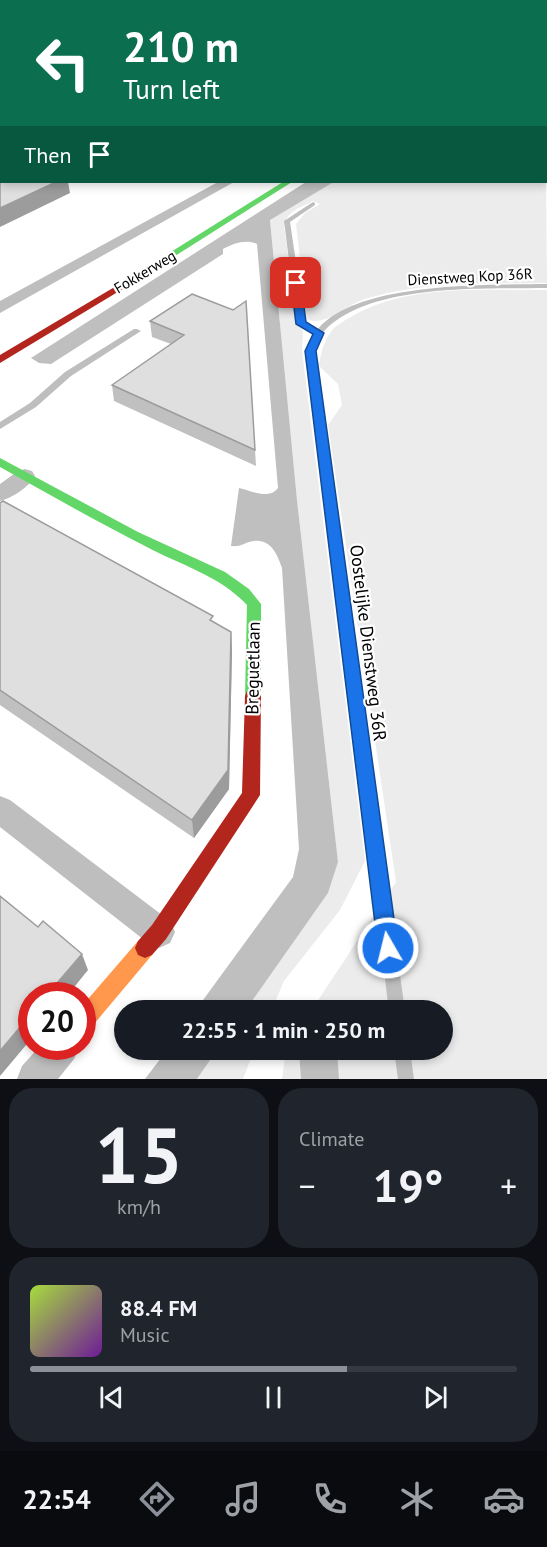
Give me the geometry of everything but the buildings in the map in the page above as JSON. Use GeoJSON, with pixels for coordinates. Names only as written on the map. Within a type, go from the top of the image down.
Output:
{"type":"FeatureCollection","features":[{"type":"Feature","properties":{"kind":"street"},"geometry":{"type":"LineString","coordinates":[[0,308],[225,183]]}},
{"type":"Feature","properties":{"kind":"street","name":"Fokkerweg"},"geometry":{"type":"LineString","coordinates":[[0,360],[286,183]]}},
{"type":"Feature","properties":{"kind":"street","name":"Breguetlaan"},"geometry":{"type":"LineString","coordinates":[[0,462],[153,544],[232,583],[247,593],[254,604],[251,795],[159,932],[96,1006]]}},
{"type":"Feature","properties":{"kind":"street"},"geometry":{"type":"LineString","coordinates":[[0,494],[25,476]]}},
{"type":"Feature","properties":{"kind":"street"},"geometry":{"type":"LineString","coordinates":[[0,809],[159,932]]}},
{"type":"Feature","properties":{"kind":"street"},"geometry":{"type":"LineString","coordinates":[[35,1079],[51,1060]]}},
{"type":"Feature","properties":{"kind":"lane"},"geometry":{"type":"LineString","coordinates":[[313,204],[287,221],[301,324],[318,333]]}},
{"type":"Feature","properties":{"kind":"lane","name":"Dienstweg Kop 36R"},"geometry":{"type":"LineString","coordinates":[[318,333],[327,323],[361,305],[416,291],[547,286]]}},
{"type":"Feature","properties":{"kind":"lane"},"geometry":{"type":"LineString","coordinates":[[0,426],[33,405],[68,374],[137,332]]}},
{"type":"Feature","properties":{"kind":"lane","name":"Oostelijke Dienstweg 36R"},"geometry":{"type":"LineString","coordinates":[[318,333],[310,351],[396,1000]]}},
{"type":"Feature","properties":{"kind":"lane"},"geometry":{"type":"LineString","coordinates":[[403,1060],[406,1079]]}},
{"type":"Feature","properties":{"kind":"shaded area"},"geometry":{"type":"Polygon","coordinates":[[[304,183],[332,183],[270,220],[297,500],[338,862],[328,893],[253,1000],[203,1000],[293,877],[299,849],[282,568],[272,548],[265,542],[254,541],[231,546],[239,488],[265,494],[274,492],[278,488],[257,244],[240,242],[223,249],[223,254],[51,364],[39,363],[31,358],[304,183]]]}},
{"type":"Feature","properties":{"kind":"shaded area"},"geometry":{"type":"Polygon","coordinates":[[[332,183],[546,183],[547,283],[432,286],[410,289],[365,299],[321,320],[307,319],[296,224],[305,213],[320,204],[313,201],[299,208],[285,222],[298,325],[303,331],[302,350],[365,861],[340,910],[284,981],[276,1000],[253,1000],[328,893],[338,862],[297,500],[270,219],[332,183]]]}},
{"type":"Feature","properties":{"kind":"shaded area"},"geometry":{"type":"Polygon","coordinates":[[[471,290],[547,290],[547,1079],[282,1079],[285,1060],[453,1060],[453,1000],[318,1000],[396,882],[328,425],[342,405],[338,384],[319,366],[324,346],[334,328],[371,307],[420,294],[471,290]]]}},
{"type":"Feature","properties":{"kind":"shaded area"},"geometry":{"type":"Polygon","coordinates":[[[159,1060],[210,1060],[197,1079],[145,1079],[159,1060]]]}},
{"type":"Feature","properties":{"kind":"shaded area"},"geometry":{"type":"Polygon","coordinates":[[[210,1060],[250,1060],[243,1079],[197,1079],[210,1060]]]}},
{"type":"Feature","properties":{"kind":"shaded area"},"geometry":{"type":"Polygon","coordinates":[[[300,1060],[338,1060],[339,1079],[301,1079],[300,1060]]]}},
{"type":"Feature","properties":{"kind":"traffic: fast"},"geometry":{"type":"LineString","coordinates":[[123,285],[286,183]]}},
{"type":"Feature","properties":{"kind":"traffic: fast"},"geometry":{"type":"LineString","coordinates":[[0,462],[95,515],[220,576],[244,593],[254,604],[253,696]]}},
{"type":"Feature","properties":{"kind":"traffic: slow"},"geometry":{"type":"LineString","coordinates":[[96,1006],[145,948]]}},
{"type":"Feature","properties":{"kind":"traffic: jam"},"geometry":{"type":"LineString","coordinates":[[0,360],[123,285]]}},
{"type":"Feature","properties":{"kind":"traffic: jam"},"geometry":{"type":"LineString","coordinates":[[145,948],[159,932],[251,795],[253,696]]}},
{"type":"Feature","properties":{"kind":"route"},"geometry":{"type":"LineString","coordinates":[[296,283],[301,324],[318,333],[310,351],[388,948]]}}]}
